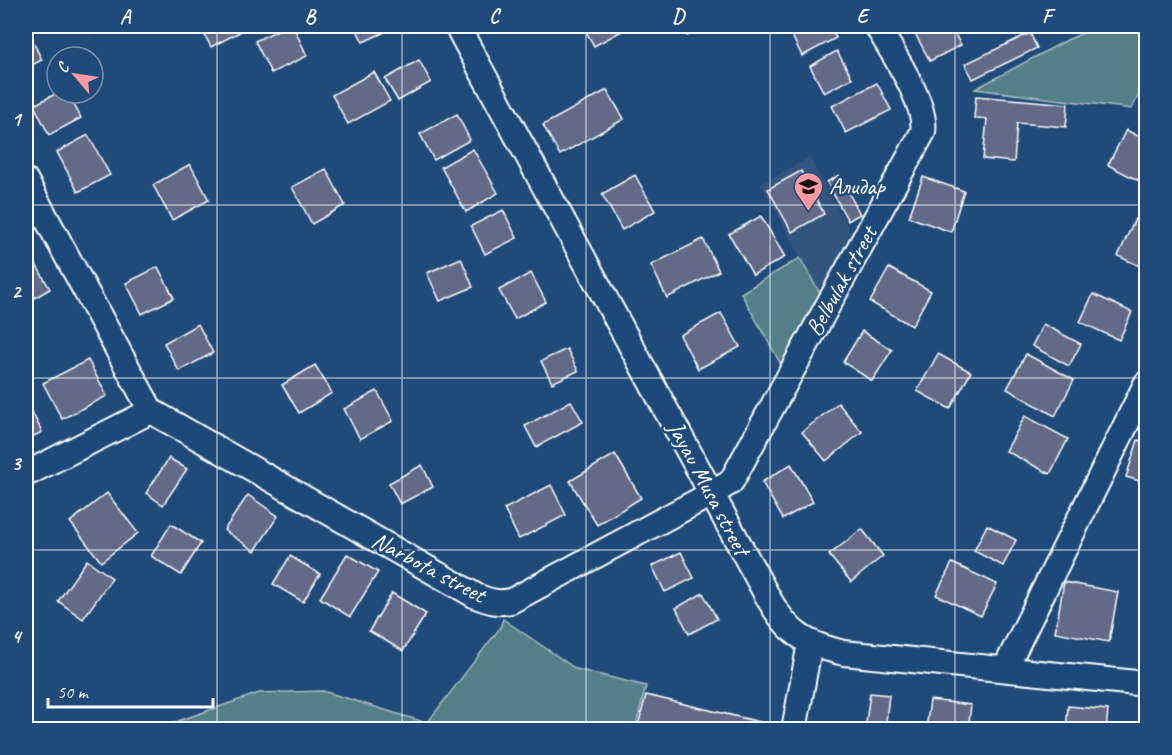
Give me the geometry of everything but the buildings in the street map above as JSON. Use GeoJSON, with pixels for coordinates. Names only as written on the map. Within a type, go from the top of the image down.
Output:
{"type":"FeatureCollection","features":[{"type":"Feature","properties":{"kind":"street","name":"Jayau Musa street"},"geometry":{"type":"LineString","coordinates":[[457,26],[711,494],[787,627],[810,643],[844,653],[1146,684]]}},
{"type":"Feature","properties":{"kind":"street","name":"Belbulak street"},"geometry":{"type":"LineString","coordinates":[[711,494],[731,482],[923,132],[925,123],[918,102],[877,26]]}},
{"type":"Feature","properties":{"kind":"street"},"geometry":{"type":"LineString","coordinates":[[26,181],[151,411],[26,474]]}},
{"type":"Feature","properties":{"kind":"street"},"geometry":{"type":"LineString","coordinates":[[1005,669],[1138,419],[1146,384]]}},
{"type":"Feature","properties":{"kind":"street","name":"Narbota street"},"geometry":{"type":"LineString","coordinates":[[151,411],[476,596],[491,602],[511,602],[711,494]]}},
{"type":"Feature","properties":{"kind":"street"},"geometry":{"type":"LineString","coordinates":[[794,729],[810,643]]}},
{"type":"Feature","properties":{"kind":"shaded area","name":"Алидар"},"geometry":{"type":"Polygon","coordinates":[[[809,157],[855,240],[823,299],[761,184],[809,157]]]}},
{"type":"Feature","properties":{"kind":"green space"},"geometry":{"type":"Polygon","coordinates":[[[1099,26],[1134,26],[1146,39],[1146,79],[1132,109],[975,89],[1067,40],[1099,26]]]}},
{"type":"Feature","properties":{"kind":"green space"},"geometry":{"type":"Polygon","coordinates":[[[800,258],[823,299],[784,370],[741,293],[800,258]]]}},
{"type":"Feature","properties":{"kind":"green space"},"geometry":{"type":"Polygon","coordinates":[[[503,619],[576,669],[646,686],[635,729],[155,729],[259,693],[323,691],[427,723],[500,628],[503,619]]]}},
{"type":"Feature","properties":{"kind":"place","name":"Алидар"},"geometry":{"type":"Point","coordinates":[808,212]}}]}
